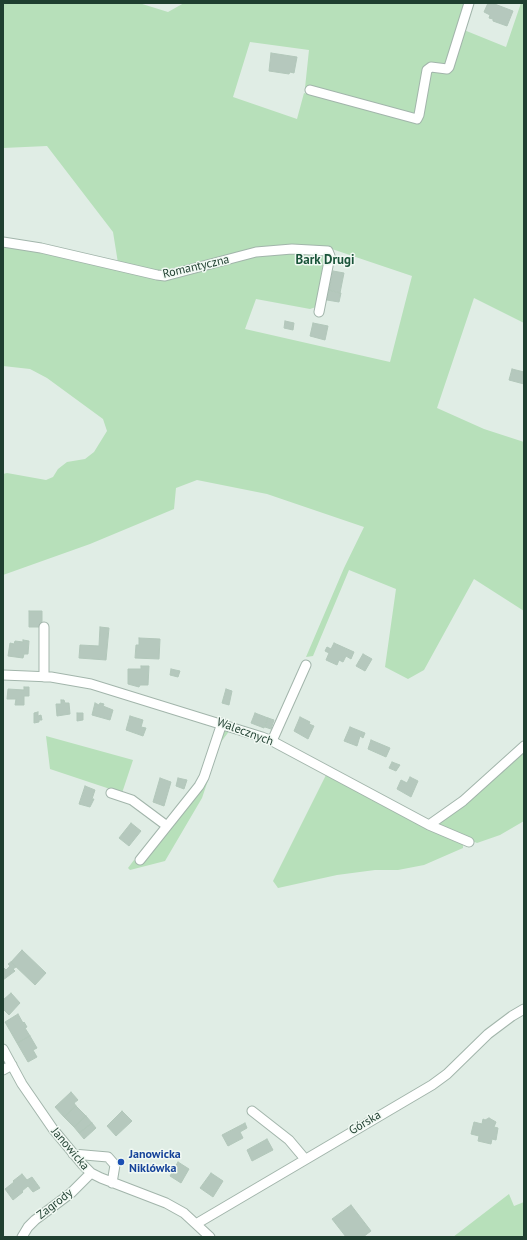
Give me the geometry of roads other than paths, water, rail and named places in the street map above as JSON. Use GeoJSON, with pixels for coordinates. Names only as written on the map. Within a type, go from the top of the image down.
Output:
{"type":"FeatureCollection","features":[{"type":"Feature","properties":{"kind":"street"},"geometry":{"type":"LineString","coordinates":[[310,90],[417,119],[427,70],[431,67],[447,69],[449,67],[469,3]]}},
{"type":"Feature","properties":{"kind":"street","name":"Romantyczna"},"geometry":{"type":"LineString","coordinates":[[3,242],[41,248],[165,276],[256,252],[292,249],[328,251],[330,256],[319,312]]}},
{"type":"Feature","properties":{"kind":"street"},"geometry":{"type":"LineString","coordinates":[[44,627],[44,677]]}},
{"type":"Feature","properties":{"kind":"street"},"geometry":{"type":"LineString","coordinates":[[272,741],[306,665]]}},
{"type":"Feature","properties":{"kind":"street","name":"Walecznych"},"geometry":{"type":"LineString","coordinates":[[3,675],[44,677],[91,684],[222,723],[272,741],[430,825],[469,842]]}},
{"type":"Feature","properties":{"kind":"street"},"geometry":{"type":"LineString","coordinates":[[140,860],[202,781],[222,723]]}},
{"type":"Feature","properties":{"kind":"street"},"geometry":{"type":"LineString","coordinates":[[430,825],[464,801],[524,746]]}},
{"type":"Feature","properties":{"kind":"street"},"geometry":{"type":"LineString","coordinates":[[111,793],[132,800],[167,826]]}},
{"type":"Feature","properties":{"kind":"street","name":"Górska"},"geometry":{"type":"LineString","coordinates":[[196,1224],[432,1085],[452,1070],[488,1034],[524,1009]]}},
{"type":"Feature","properties":{"kind":"street","name":"Janowicka"},"geometry":{"type":"LineString","coordinates":[[3,1049],[22,1084],[38,1108],[73,1154],[91,1173],[112,1183],[166,1203],[184,1214],[210,1237]]}},
{"type":"Feature","properties":{"kind":"street"},"geometry":{"type":"LineString","coordinates":[[3,1070],[12,1065]]}},
{"type":"Feature","properties":{"kind":"street"},"geometry":{"type":"LineString","coordinates":[[252,1112],[289,1140],[305,1159]]}},
{"type":"Feature","properties":{"kind":"street"},"geometry":{"type":"LineString","coordinates":[[73,1154],[108,1157],[115,1165],[112,1183]]}},
{"type":"Feature","properties":{"kind":"street","name":"Zagrody"},"geometry":{"type":"LineString","coordinates":[[22,1237],[28,1227],[35,1220],[71,1193],[91,1173]]}},
{"type":"Feature","properties":{"kind":"place","name":"Janowicka Niklówka"},"geometry":{"type":"Point","coordinates":[121,1162]}},
{"type":"Feature","properties":{"kind":"district","name":"Bark Drugi"},"geometry":{"type":"Point","coordinates":[325,260]}}]}
